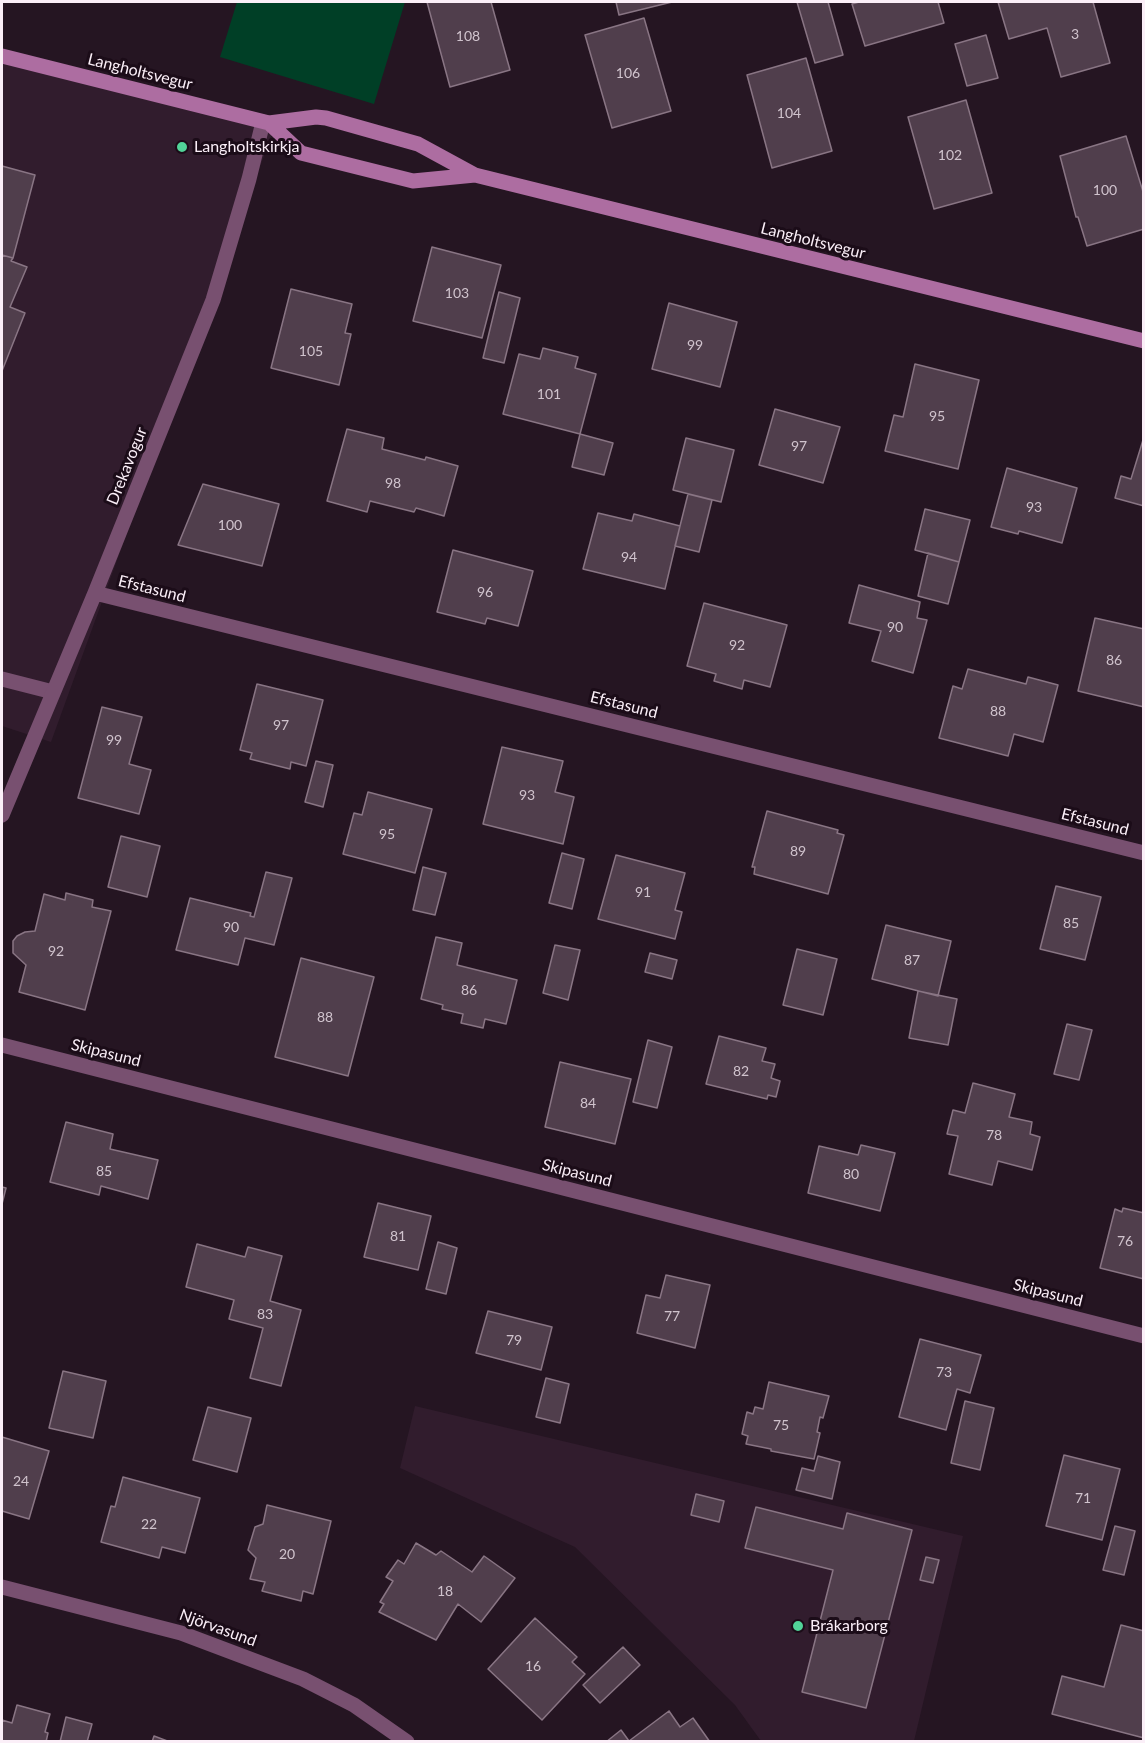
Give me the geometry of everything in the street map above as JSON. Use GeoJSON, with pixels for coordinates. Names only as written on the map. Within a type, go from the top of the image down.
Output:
{"type":"FeatureCollection","features":[{"type":"Feature","properties":{"kind":"street","name":"Langholtsvegur"},"geometry":{"type":"LineString","coordinates":[[2,56],[266,123],[316,117],[326,118],[418,144],[475,175],[1143,341]]}},
{"type":"Feature","properties":{"kind":"street","name":"Langholtsvegur"},"geometry":{"type":"LineString","coordinates":[[266,123],[301,153],[413,181],[475,175]]}},
{"type":"Feature","properties":{"kind":"street","name":"Drekavogur"},"geometry":{"type":"LineString","coordinates":[[2,815],[95,593],[213,300],[266,123]]}},
{"type":"Feature","properties":{"kind":"street","name":"Efstasund"},"geometry":{"type":"LineString","coordinates":[[95,593],[1143,853]]}},
{"type":"Feature","properties":{"kind":"street"},"geometry":{"type":"LineString","coordinates":[[2,679],[53,692]]}},
{"type":"Feature","properties":{"kind":"street","name":"Skipasund"},"geometry":{"type":"LineString","coordinates":[[2,1045],[1143,1336]]}},
{"type":"Feature","properties":{"kind":"street","name":"Njörvasund"},"geometry":{"type":"LineString","coordinates":[[2,1587],[181,1633],[303,1679],[354,1705],[407,1742]]}},
{"type":"Feature","properties":{"kind":"shaded area"},"geometry":{"type":"Polygon","coordinates":[[[2,55],[274,128],[51,742],[2,726],[2,55]]]}},
{"type":"Feature","properties":{"kind":"shaded area","name":"Brákarborg"},"geometry":{"type":"Polygon","coordinates":[[[415,1406],[963,1536],[914,1741],[761,1741],[735,1705],[575,1547],[400,1468],[415,1406]]]}},
{"type":"Feature","properties":{"kind":"green space"},"geometry":{"type":"Polygon","coordinates":[[[237,2],[405,2],[374,104],[220,57],[237,2]]]}},
{"type":"Feature","properties":{"kind":"building"},"geometry":{"type":"Polygon","coordinates":[[[427,2],[491,2],[510,70],[450,87],[427,2]]]}},
{"type":"Feature","properties":{"kind":"building"},"geometry":{"type":"Polygon","coordinates":[[[616,2],[672,2],[619,15],[616,2]]]}},
{"type":"Feature","properties":{"kind":"building"},"geometry":{"type":"Polygon","coordinates":[[[797,2],[828,2],[843,55],[815,63],[797,2]]]}},
{"type":"Feature","properties":{"kind":"building"},"geometry":{"type":"Polygon","coordinates":[[[859,2],[938,2],[944,23],[865,46],[852,4],[859,2]]]}},
{"type":"Feature","properties":{"kind":"building"},"geometry":{"type":"Polygon","coordinates":[[[998,2],[1093,2],[1110,63],[1061,77],[1047,28],[1009,39],[998,2]]]}},
{"type":"Feature","properties":{"kind":"building"},"geometry":{"type":"Polygon","coordinates":[[[644,18],[671,111],[612,128],[585,35],[644,18]]]}},
{"type":"Feature","properties":{"kind":"building"},"geometry":{"type":"Polygon","coordinates":[[[986,35],[998,78],[967,86],[955,44],[986,35]]]}},
{"type":"Feature","properties":{"kind":"building"},"geometry":{"type":"Polygon","coordinates":[[[806,58],[832,151],[772,168],[747,75],[806,58]]]}},
{"type":"Feature","properties":{"kind":"building"},"geometry":{"type":"Polygon","coordinates":[[[966,100],[992,193],[934,209],[908,117],[966,100]]]}},
{"type":"Feature","properties":{"kind":"building"},"geometry":{"type":"Polygon","coordinates":[[[1126,136],[1144,195],[1144,229],[1087,246],[1078,217],[1076,217],[1060,156],[1126,136]]]}},
{"type":"Feature","properties":{"kind":"building"},"geometry":{"type":"Polygon","coordinates":[[[2,166],[35,175],[13,258],[2,255],[2,166]]]}},
{"type":"Feature","properties":{"kind":"building"},"geometry":{"type":"Polygon","coordinates":[[[432,247],[501,265],[482,338],[413,321],[432,247]]]}},
{"type":"Feature","properties":{"kind":"building"},"geometry":{"type":"Polygon","coordinates":[[[2,255],[13,258],[11,261],[27,267],[10,307],[25,313],[2,371],[2,255]]]}},
{"type":"Feature","properties":{"kind":"building"},"geometry":{"type":"Polygon","coordinates":[[[291,289],[352,304],[345,333],[351,334],[339,385],[271,368],[291,289]]]}},
{"type":"Feature","properties":{"kind":"building"},"geometry":{"type":"Polygon","coordinates":[[[499,292],[520,298],[504,363],[483,358],[499,292]]]}},
{"type":"Feature","properties":{"kind":"building"},"geometry":{"type":"Polygon","coordinates":[[[669,303],[737,322],[720,387],[652,369],[669,303]]]}},
{"type":"Feature","properties":{"kind":"building"},"geometry":{"type":"Polygon","coordinates":[[[543,348],[578,357],[575,368],[596,374],[580,434],[503,414],[519,354],[540,359],[543,348]]]}},
{"type":"Feature","properties":{"kind":"building"},"geometry":{"type":"Polygon","coordinates":[[[915,364],[979,380],[958,469],[885,451],[894,415],[903,417],[915,364]]]}},
{"type":"Feature","properties":{"kind":"building"},"geometry":{"type":"Polygon","coordinates":[[[775,409],[840,427],[823,483],[759,465],[775,409]]]}},
{"type":"Feature","properties":{"kind":"building"},"geometry":{"type":"Polygon","coordinates":[[[347,429],[384,438],[382,449],[458,466],[444,516],[416,508],[414,512],[370,501],[367,512],[327,501],[347,429]]]}},
{"type":"Feature","properties":{"kind":"building"},"geometry":{"type":"Polygon","coordinates":[[[580,434],[613,443],[604,475],[572,467],[580,434]]]}},
{"type":"Feature","properties":{"kind":"building"},"geometry":{"type":"Polygon","coordinates":[[[686,438],[734,450],[721,502],[673,490],[686,438]]]}},
{"type":"Feature","properties":{"kind":"building"},"geometry":{"type":"Polygon","coordinates":[[[1143,440],[1144,506],[1115,498],[1121,476],[1131,479],[1143,440]]]}},
{"type":"Feature","properties":{"kind":"building"},"geometry":{"type":"Polygon","coordinates":[[[1007,468],[1077,488],[1062,543],[1019,531],[1018,534],[991,527],[1007,468]]]}},
{"type":"Feature","properties":{"kind":"building"},"geometry":{"type":"Polygon","coordinates":[[[203,484],[279,504],[262,566],[178,545],[203,484]]]}},
{"type":"Feature","properties":{"kind":"building"},"geometry":{"type":"Polygon","coordinates":[[[688,494],[712,500],[699,552],[675,546],[688,494]]]}},
{"type":"Feature","properties":{"kind":"building"},"geometry":{"type":"Polygon","coordinates":[[[925,509],[970,520],[959,562],[915,550],[925,509]]]}},
{"type":"Feature","properties":{"kind":"building"},"geometry":{"type":"Polygon","coordinates":[[[598,513],[632,521],[634,514],[680,526],[665,589],[583,569],[598,513]]]}},
{"type":"Feature","properties":{"kind":"building"},"geometry":{"type":"Polygon","coordinates":[[[453,550],[533,571],[518,626],[487,618],[485,624],[437,612],[453,550]]]}},
{"type":"Feature","properties":{"kind":"building"},"geometry":{"type":"Polygon","coordinates":[[[928,553],[959,562],[948,604],[918,596],[928,553]]]}},
{"type":"Feature","properties":{"kind":"building"},"geometry":{"type":"Polygon","coordinates":[[[859,585],[920,602],[917,618],[927,620],[913,673],[872,661],[881,631],[849,623],[859,585]]]}},
{"type":"Feature","properties":{"kind":"building"},"geometry":{"type":"Polygon","coordinates":[[[704,603],[787,625],[770,687],[744,680],[742,689],[714,681],[716,674],[687,666],[704,603]]]}},
{"type":"Feature","properties":{"kind":"building"},"geometry":{"type":"Polygon","coordinates":[[[1095,618],[1144,629],[1144,707],[1078,691],[1095,618]]]}},
{"type":"Feature","properties":{"kind":"building"},"geometry":{"type":"Polygon","coordinates":[[[968,669],[1026,684],[1028,677],[1058,685],[1043,742],[1014,734],[1008,756],[939,738],[953,686],[962,689],[968,669]]]}},
{"type":"Feature","properties":{"kind":"building"},"geometry":{"type":"Polygon","coordinates":[[[257,684],[323,700],[306,766],[291,762],[290,769],[250,759],[252,753],[240,750],[257,684]]]}},
{"type":"Feature","properties":{"kind":"building"},"geometry":{"type":"Polygon","coordinates":[[[102,707],[142,717],[129,764],[151,770],[139,814],[78,798],[102,707]]]}},
{"type":"Feature","properties":{"kind":"building"},"geometry":{"type":"Polygon","coordinates":[[[502,747],[563,761],[555,792],[574,797],[563,844],[483,824],[502,747]]]}},
{"type":"Feature","properties":{"kind":"building"},"geometry":{"type":"Polygon","coordinates":[[[316,761],[333,765],[323,807],[305,802],[316,761]]]}},
{"type":"Feature","properties":{"kind":"building"},"geometry":{"type":"Polygon","coordinates":[[[368,792],[432,809],[415,873],[343,854],[354,813],[362,815],[368,792]]]}},
{"type":"Feature","properties":{"kind":"building"},"geometry":{"type":"Polygon","coordinates":[[[767,811],[838,830],[837,833],[844,835],[828,894],[754,874],[755,867],[752,867],[767,811]]]}},
{"type":"Feature","properties":{"kind":"building"},"geometry":{"type":"Polygon","coordinates":[[[121,836],[160,846],[147,897],[108,887],[121,836]]]}},
{"type":"Feature","properties":{"kind":"building"},"geometry":{"type":"Polygon","coordinates":[[[562,853],[584,859],[572,909],[549,903],[562,853]]]}},
{"type":"Feature","properties":{"kind":"building"},"geometry":{"type":"Polygon","coordinates":[[[616,855],[685,873],[675,910],[682,912],[675,939],[598,919],[616,855]]]}},
{"type":"Feature","properties":{"kind":"building"},"geometry":{"type":"Polygon","coordinates":[[[423,867],[446,873],[435,915],[413,910],[423,867]]]}},
{"type":"Feature","properties":{"kind":"building"},"geometry":{"type":"Polygon","coordinates":[[[266,872],[292,878],[274,945],[245,938],[238,965],[176,950],[190,898],[251,913],[250,916],[254,917],[266,872]]]}},
{"type":"Feature","properties":{"kind":"building"},"geometry":{"type":"Polygon","coordinates":[[[1056,886],[1101,897],[1085,960],[1040,949],[1056,886]]]}},
{"type":"Feature","properties":{"kind":"building"},"geometry":{"type":"Polygon","coordinates":[[[66,893],[93,900],[92,907],[111,911],[85,1010],[19,992],[26,965],[13,953],[13,941],[25,932],[35,931],[44,894],[65,900],[66,893]]]}},
{"type":"Feature","properties":{"kind":"building"},"geometry":{"type":"Polygon","coordinates":[[[886,925],[951,941],[938,996],[872,979],[886,925]]]}},
{"type":"Feature","properties":{"kind":"building"},"geometry":{"type":"Polygon","coordinates":[[[436,937],[462,943],[457,965],[517,980],[506,1024],[485,1019],[483,1028],[461,1023],[463,1014],[442,1009],[443,1005],[421,999],[436,937]]]}},
{"type":"Feature","properties":{"kind":"building"},"geometry":{"type":"Polygon","coordinates":[[[555,945],[580,950],[568,1000],[543,993],[555,945]]]}},
{"type":"Feature","properties":{"kind":"building"},"geometry":{"type":"Polygon","coordinates":[[[797,949],[837,959],[823,1015],[783,1005],[797,949]]]}},
{"type":"Feature","properties":{"kind":"building"},"geometry":{"type":"Polygon","coordinates":[[[650,953],[677,960],[672,979],[645,972],[650,953]]]}},
{"type":"Feature","properties":{"kind":"building"},"geometry":{"type":"Polygon","coordinates":[[[301,958],[374,977],[348,1076],[275,1057],[301,958]]]}},
{"type":"Feature","properties":{"kind":"building"},"geometry":{"type":"Polygon","coordinates":[[[918,991],[957,999],[948,1045],[909,1038],[918,991]]]}},
{"type":"Feature","properties":{"kind":"building"},"geometry":{"type":"Polygon","coordinates":[[[1067,1024],[1092,1030],[1079,1080],[1054,1074],[1067,1024]]]}},
{"type":"Feature","properties":{"kind":"building"},"geometry":{"type":"Polygon","coordinates":[[[719,1036],[766,1048],[762,1061],[775,1064],[771,1078],[780,1081],[776,1097],[768,1095],[767,1099],[706,1084],[719,1036]]]}},
{"type":"Feature","properties":{"kind":"building"},"geometry":{"type":"Polygon","coordinates":[[[648,1040],[672,1047],[657,1108],[633,1102],[648,1040]]]}},
{"type":"Feature","properties":{"kind":"building"},"geometry":{"type":"Polygon","coordinates":[[[560,1062],[631,1079],[615,1144],[545,1127],[560,1062]]]}},
{"type":"Feature","properties":{"kind":"building"},"geometry":{"type":"Polygon","coordinates":[[[973,1083],[1015,1094],[1009,1117],[1032,1122],[1030,1134],[1040,1137],[1032,1170],[998,1161],[992,1185],[949,1174],[958,1136],[947,1134],[953,1110],[965,1113],[973,1083]]]}},
{"type":"Feature","properties":{"kind":"building"},"geometry":{"type":"Polygon","coordinates":[[[66,1122],[113,1134],[110,1149],[158,1160],[148,1199],[101,1186],[99,1195],[50,1182],[66,1122]]]}},
{"type":"Feature","properties":{"kind":"building"},"geometry":{"type":"Polygon","coordinates":[[[861,1145],[895,1153],[880,1211],[808,1193],[819,1146],[858,1155],[861,1145]]]}},
{"type":"Feature","properties":{"kind":"building"},"geometry":{"type":"Polygon","coordinates":[[[2,1187],[6,1188],[2,1204],[2,1187]]]}},
{"type":"Feature","properties":{"kind":"building"},"geometry":{"type":"Polygon","coordinates":[[[378,1203],[431,1216],[418,1270],[364,1257],[378,1203]]]}},
{"type":"Feature","properties":{"kind":"building"},"geometry":{"type":"Polygon","coordinates":[[[1123,1208],[1144,1213],[1144,1279],[1100,1268],[1115,1209],[1122,1212],[1123,1208]]]}},
{"type":"Feature","properties":{"kind":"building"},"geometry":{"type":"Polygon","coordinates":[[[438,1242],[457,1248],[446,1294],[426,1289],[438,1242]]]}},
{"type":"Feature","properties":{"kind":"building"},"geometry":{"type":"Polygon","coordinates":[[[197,1244],[245,1257],[248,1247],[282,1256],[270,1301],[301,1310],[281,1386],[250,1378],[263,1328],[229,1319],[234,1300],[186,1287],[197,1244]]]}},
{"type":"Feature","properties":{"kind":"building"},"geometry":{"type":"Polygon","coordinates":[[[666,1275],[710,1285],[695,1348],[637,1333],[646,1295],[660,1298],[666,1275]]]}},
{"type":"Feature","properties":{"kind":"building"},"geometry":{"type":"Polygon","coordinates":[[[488,1311],[552,1327],[541,1370],[476,1353],[488,1311]]]}},
{"type":"Feature","properties":{"kind":"building"},"geometry":{"type":"Polygon","coordinates":[[[920,1339],[981,1355],[970,1393],[957,1389],[946,1430],[899,1417],[920,1339]]]}},
{"type":"Feature","properties":{"kind":"building"},"geometry":{"type":"Polygon","coordinates":[[[63,1371],[106,1381],[93,1438],[49,1428],[63,1371]]]}},
{"type":"Feature","properties":{"kind":"building"},"geometry":{"type":"Polygon","coordinates":[[[546,1378],[569,1384],[560,1423],[536,1417],[546,1378]]]}},
{"type":"Feature","properties":{"kind":"building"},"geometry":{"type":"Polygon","coordinates":[[[769,1382],[829,1396],[823,1418],[820,1417],[817,1432],[820,1433],[814,1459],[746,1444],[748,1436],[742,1434],[747,1412],[753,1414],[755,1407],[763,1409],[769,1382]]]}},
{"type":"Feature","properties":{"kind":"building"},"geometry":{"type":"Polygon","coordinates":[[[965,1401],[994,1408],[980,1470],[951,1463],[965,1401]]]}},
{"type":"Feature","properties":{"kind":"building"},"geometry":{"type":"Polygon","coordinates":[[[208,1407],[251,1418],[237,1472],[193,1460],[208,1407]]]}},
{"type":"Feature","properties":{"kind":"building"},"geometry":{"type":"Polygon","coordinates":[[[2,1437],[49,1451],[29,1519],[2,1511],[2,1437]]]}},
{"type":"Feature","properties":{"kind":"building"},"geometry":{"type":"Polygon","coordinates":[[[1064,1455],[1120,1469],[1102,1540],[1046,1526],[1064,1455]]]}},
{"type":"Feature","properties":{"kind":"building"},"geometry":{"type":"Polygon","coordinates":[[[818,1456],[840,1462],[832,1499],[796,1490],[802,1468],[814,1471],[818,1456]]]}},
{"type":"Feature","properties":{"kind":"building"},"geometry":{"type":"Polygon","coordinates":[[[123,1477],[200,1498],[185,1553],[162,1547],[159,1558],[101,1542],[111,1506],[115,1507],[123,1477]]]}},
{"type":"Feature","properties":{"kind":"building"},"geometry":{"type":"Polygon","coordinates":[[[696,1494],[724,1501],[719,1522],[691,1515],[696,1494]]]}},
{"type":"Feature","properties":{"kind":"building"},"geometry":{"type":"Polygon","coordinates":[[[267,1505],[331,1521],[313,1594],[303,1591],[301,1601],[262,1591],[265,1582],[250,1579],[256,1558],[248,1550],[255,1527],[263,1524],[267,1505]]]}},
{"type":"Feature","properties":{"kind":"building"},"geometry":{"type":"Polygon","coordinates":[[[756,1507],[843,1529],[847,1513],[912,1530],[866,1708],[802,1692],[833,1570],[745,1548],[756,1507]]]}},
{"type":"Feature","properties":{"kind":"building"},"geometry":{"type":"Polygon","coordinates":[[[1115,1526],[1135,1531],[1124,1575],[1103,1570],[1115,1526]]]}},
{"type":"Feature","properties":{"kind":"building"},"geometry":{"type":"Polygon","coordinates":[[[416,1543],[436,1555],[441,1551],[472,1572],[484,1556],[515,1578],[481,1622],[458,1604],[436,1640],[379,1612],[384,1604],[380,1602],[393,1581],[386,1577],[398,1560],[404,1564],[416,1543]]]}},
{"type":"Feature","properties":{"kind":"building"},"geometry":{"type":"Polygon","coordinates":[[[926,1557],[939,1560],[933,1583],[920,1580],[926,1557]]]}},
{"type":"Feature","properties":{"kind":"building"},"geometry":{"type":"Polygon","coordinates":[[[535,1618],[577,1657],[572,1662],[585,1674],[542,1720],[488,1669],[535,1618]]]}},
{"type":"Feature","properties":{"kind":"building"},"geometry":{"type":"Polygon","coordinates":[[[1121,1625],[1144,1631],[1144,1738],[1052,1714],[1062,1676],[1104,1687],[1121,1625]]]}},
{"type":"Feature","properties":{"kind":"building"},"geometry":{"type":"Polygon","coordinates":[[[623,1647],[640,1665],[600,1703],[583,1685],[623,1647]]]}},
{"type":"Feature","properties":{"kind":"building"},"geometry":{"type":"Polygon","coordinates":[[[17,1705],[50,1714],[45,1732],[48,1733],[46,1742],[2,1742],[2,1720],[12,1723],[17,1705]]]}},
{"type":"Feature","properties":{"kind":"building"},"geometry":{"type":"Polygon","coordinates":[[[669,1711],[680,1727],[693,1718],[710,1742],[606,1742],[621,1730],[629,1741],[669,1711]]]}},
{"type":"Feature","properties":{"kind":"building"},"geometry":{"type":"Polygon","coordinates":[[[66,1717],[92,1724],[87,1742],[60,1742],[66,1717]]]}},
{"type":"Feature","properties":{"kind":"building"},"geometry":{"type":"Polygon","coordinates":[[[154,1736],[170,1742],[152,1742],[154,1736]]]}},
{"type":"Feature","properties":{"kind":"place","name":"Langholtskirkja"},"geometry":{"type":"Point","coordinates":[182,147]}},
{"type":"Feature","properties":{"kind":"place","name":"Brákarborg"},"geometry":{"type":"Point","coordinates":[798,1626]}}]}
